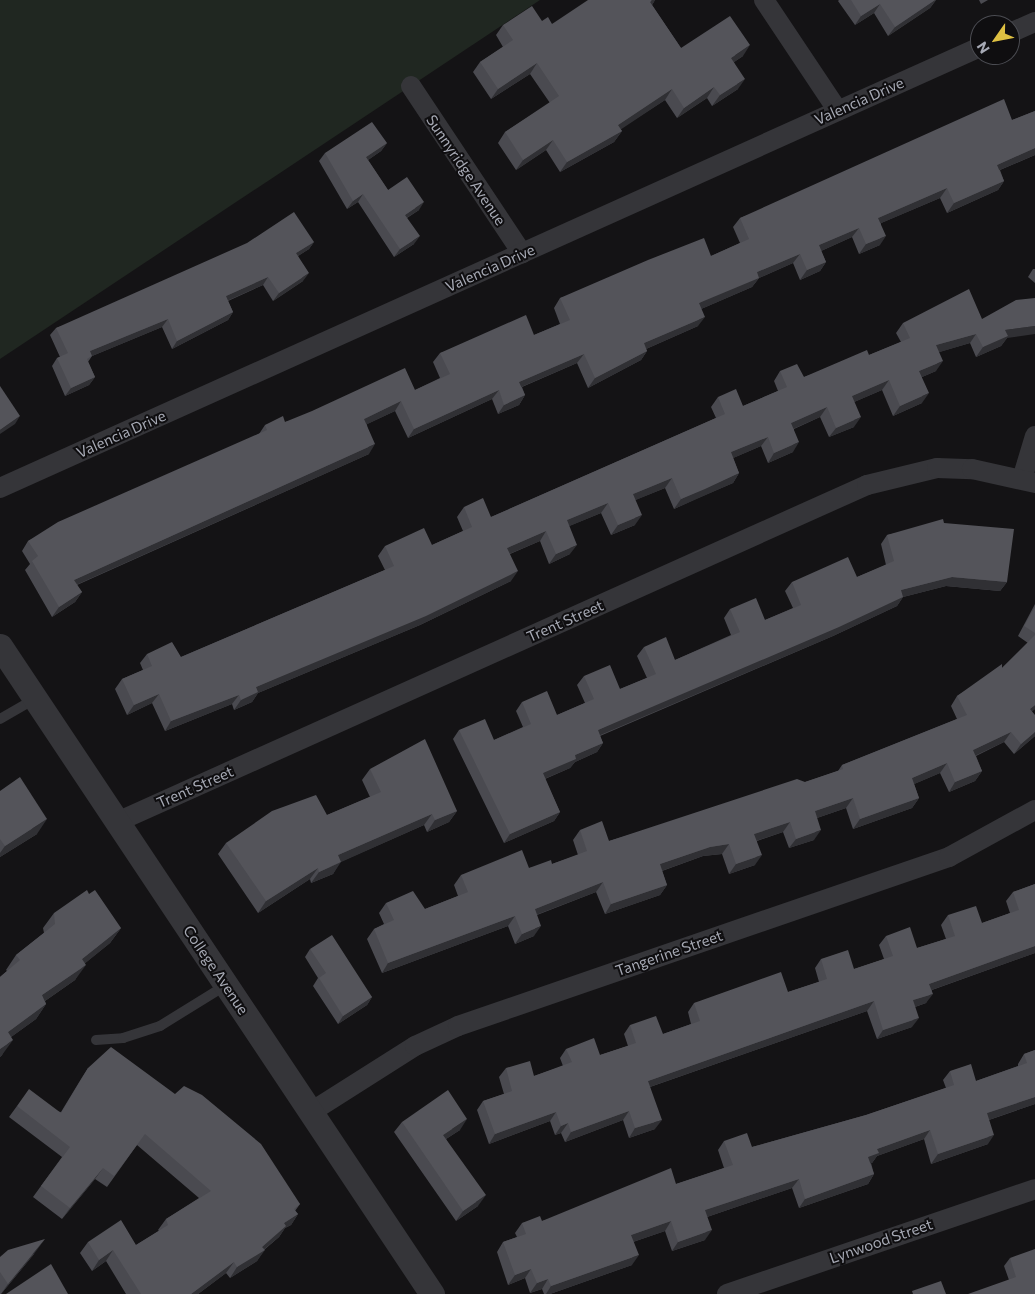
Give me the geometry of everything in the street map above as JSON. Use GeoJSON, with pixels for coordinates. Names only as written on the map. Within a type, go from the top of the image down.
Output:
{"type":"FeatureCollection","features":[{"type":"Feature","properties":{"kind":"street"},"geometry":{"type":"LineString","coordinates":[[764,0],[838,111]]}},
{"type":"Feature","properties":{"kind":"street"},"geometry":{"type":"LineString","coordinates":[[1020,29],[1035,22]]}},
{"type":"Feature","properties":{"kind":"street","name":"Valencia Drive"},"geometry":{"type":"LineString","coordinates":[[0,488],[970,52]]}},
{"type":"Feature","properties":{"kind":"street","name":"Sunnyridge Avenue"},"geometry":{"type":"LineString","coordinates":[[411,86],[522,253]]}},
{"type":"Feature","properties":{"kind":"street","name":"Trent Street"},"geometry":{"type":"LineString","coordinates":[[117,822],[868,485],[937,468],[972,468],[1029,481],[1035,436]]}},
{"type":"Feature","properties":{"kind":"street","name":"College Avenue"},"geometry":{"type":"LineString","coordinates":[[0,646],[432,1294]]}},
{"type":"Feature","properties":{"kind":"street","name":"Tangerine Street"},"geometry":{"type":"LineString","coordinates":[[311,1112],[415,1046],[458,1026],[949,857],[1035,810]]}},
{"type":"Feature","properties":{"kind":"street","name":"Lynwood Street"},"geometry":{"type":"LineString","coordinates":[[727,1294],[1035,1189]]}},
{"type":"Feature","properties":{"kind":"lane"},"geometry":{"type":"LineString","coordinates":[[0,719],[35,699]]}},
{"type":"Feature","properties":{"kind":"lane"},"geometry":{"type":"LineString","coordinates":[[96,1040],[122,1038],[160,1026],[226,985]]}},
{"type":"Feature","properties":{"kind":"shaded area"},"geometry":{"type":"Polygon","coordinates":[[[0,0],[540,0],[0,359],[0,0]]]}},
{"type":"Feature","properties":{"kind":"building"},"geometry":{"type":"Polygon","coordinates":[[[588,0],[652,0],[650,2],[681,48],[730,16],[750,45],[731,58],[745,79],[720,95],[714,87],[684,108],[672,89],[618,125],[622,131],[567,162],[553,140],[523,160],[505,132],[559,96],[537,63],[498,89],[480,62],[513,40],[503,25],[532,6],[542,21],[548,17],[552,24],[588,0]]]}},
{"type":"Feature","properties":{"kind":"building"},"geometry":{"type":"Polygon","coordinates":[[[851,0],[935,0],[895,27],[880,4],[861,16],[851,0]]]}},
{"type":"Feature","properties":{"kind":"building"},"geometry":{"type":"Polygon","coordinates":[[[1004,99],[1012,120],[1035,111],[1035,148],[997,165],[1004,181],[954,203],[947,188],[878,218],[886,236],[866,244],[859,228],[819,245],[826,262],[807,270],[800,254],[757,272],[759,278],[699,303],[705,317],[644,343],[647,351],[595,378],[584,354],[519,382],[525,395],[504,405],[499,390],[414,429],[401,401],[364,419],[375,444],[74,580],[82,592],[59,607],[32,561],[38,556],[28,541],[58,522],[267,430],[265,425],[283,416],[285,422],[405,368],[415,390],[450,374],[440,353],[526,315],[534,335],[570,320],[560,298],[704,238],[711,256],[749,239],[740,218],[1004,99]]]}},
{"type":"Feature","properties":{"kind":"building"},"geometry":{"type":"Polygon","coordinates":[[[372,122],[387,143],[366,157],[388,190],[407,177],[424,202],[405,215],[420,236],[400,249],[363,194],[353,201],[325,153],[372,122]]]}},
{"type":"Feature","properties":{"kind":"building"},"geometry":{"type":"Polygon","coordinates":[[[294,212],[314,242],[296,253],[309,273],[279,293],[268,277],[226,296],[233,312],[177,341],[168,319],[90,351],[92,356],[87,359],[95,377],[71,388],[57,358],[68,353],[56,328],[247,243],[294,212]]]}},
{"type":"Feature","properties":{"kind":"building"},"geometry":{"type":"Polygon","coordinates":[[[969,289],[982,319],[1016,300],[1035,298],[1035,326],[1005,330],[1008,336],[983,347],[976,334],[936,345],[943,361],[919,371],[929,393],[900,406],[889,380],[852,396],[861,417],[836,428],[827,407],[791,423],[799,442],[774,453],[768,437],[731,452],[739,473],[705,489],[681,499],[672,478],[633,494],[642,515],[618,525],[608,503],[567,520],[577,545],[556,554],[546,531],[507,548],[518,571],[426,616],[256,687],[258,692],[241,700],[239,695],[171,721],[159,694],[134,705],[122,679],[152,666],[147,654],[172,642],[181,657],[394,566],[385,546],[424,528],[432,545],[472,527],[464,507],[483,498],[491,517],[725,414],[718,397],[736,389],[743,406],[787,387],[780,371],[797,364],[804,377],[867,350],[869,355],[910,338],[903,323],[969,289]]]}},
{"type":"Feature","properties":{"kind":"building"},"geometry":{"type":"Polygon","coordinates":[[[0,386],[20,416],[0,430],[0,386]]]}},
{"type":"Feature","properties":{"kind":"building"},"geometry":{"type":"Polygon","coordinates":[[[943,519],[944,523],[1014,529],[1007,582],[952,577],[901,590],[903,597],[839,627],[598,730],[603,743],[575,755],[576,759],[543,773],[560,812],[510,834],[459,730],[485,719],[494,740],[531,724],[522,702],[547,691],[557,715],[594,699],[584,676],[610,665],[620,689],[656,674],[644,647],[666,637],[675,660],[740,632],[730,609],[756,598],[765,620],[801,605],[792,582],[848,557],[857,577],[894,561],[887,535],[943,519]]]}},
{"type":"Feature","properties":{"kind":"building"},"geometry":{"type":"Polygon","coordinates":[[[1035,607],[1035,633],[1024,626],[1035,607]]]}},
{"type":"Feature","properties":{"kind":"building"},"geometry":{"type":"Polygon","coordinates":[[[1035,635],[1035,705],[1030,709],[1035,715],[1035,732],[1021,744],[1011,732],[973,750],[982,771],[955,782],[947,763],[912,778],[919,798],[860,819],[853,798],[815,811],[821,830],[796,839],[790,822],[754,834],[762,855],[736,864],[729,844],[710,847],[660,864],[667,885],[611,904],[603,882],[535,909],[541,926],[522,934],[515,916],[388,963],[374,929],[394,920],[386,903],[413,891],[425,909],[468,892],[461,875],[522,850],[529,868],[551,860],[552,864],[587,851],[580,830],[602,821],[609,841],[797,779],[805,782],[843,769],[842,765],[967,715],[957,696],[1002,664],[1002,668],[1035,635]]]}},
{"type":"Feature","properties":{"kind":"building"},"geometry":{"type":"Polygon","coordinates":[[[425,739],[457,811],[435,820],[432,814],[338,855],[341,862],[319,872],[318,868],[266,901],[226,843],[272,811],[316,795],[327,815],[381,792],[370,769],[425,739]]]}},
{"type":"Feature","properties":{"kind":"building"},"geometry":{"type":"Polygon","coordinates":[[[20,777],[47,819],[5,846],[0,839],[0,791],[20,777]]]}},
{"type":"Feature","properties":{"kind":"building"},"geometry":{"type":"Polygon","coordinates":[[[1035,884],[1035,946],[929,984],[933,994],[913,1000],[919,1018],[883,1030],[874,1001],[648,1081],[662,1120],[635,1128],[629,1111],[571,1132],[568,1123],[561,1126],[556,1112],[495,1134],[483,1101],[512,1091],[506,1068],[530,1061],[534,1076],[572,1062],[566,1049],[594,1038],[600,1055],[636,1043],[630,1025],[656,1016],[663,1034],[700,1021],[694,1003],[781,972],[788,992],[827,979],[821,959],[848,950],[854,969],[893,956],[886,936],[910,927],[917,948],[955,936],[948,915],[976,906],[982,923],[1019,910],[1013,892],[1035,884]]]}},
{"type":"Feature","properties":{"kind":"building"},"geometry":{"type":"Polygon","coordinates":[[[87,890],[89,894],[95,890],[121,928],[82,959],[86,965],[42,995],[46,1004],[8,1032],[13,1040],[0,1049],[0,977],[20,960],[16,955],[55,924],[54,913],[87,890]]]}},
{"type":"Feature","properties":{"kind":"building"},"geometry":{"type":"Polygon","coordinates":[[[332,935],[372,997],[343,1016],[319,978],[326,973],[310,949],[332,935]]]}},
{"type":"Feature","properties":{"kind":"building"},"geometry":{"type":"Polygon","coordinates":[[[111,1047],[175,1094],[184,1086],[202,1095],[261,1144],[300,1204],[294,1209],[298,1214],[284,1223],[286,1226],[262,1247],[265,1250],[237,1267],[234,1262],[191,1294],[141,1294],[113,1250],[99,1260],[88,1242],[121,1220],[136,1245],[168,1225],[166,1219],[211,1191],[145,1134],[114,1176],[103,1168],[70,1208],[41,1186],[70,1147],[17,1106],[29,1089],[61,1113],[88,1068],[111,1047]]]}},
{"type":"Feature","properties":{"kind":"building"},"geometry":{"type":"Polygon","coordinates":[[[1035,1050],[1035,1097],[987,1113],[994,1135],[938,1154],[930,1130],[877,1149],[879,1153],[868,1157],[874,1174],[805,1199],[799,1179],[705,1210],[712,1230],[678,1242],[671,1221],[631,1235],[639,1255],[551,1286],[548,1279],[537,1283],[531,1269],[515,1275],[503,1242],[526,1234],[522,1223],[540,1216],[542,1221],[671,1168],[676,1184],[733,1165],[724,1141],[747,1133],[752,1147],[866,1115],[954,1085],[950,1071],[971,1064],[976,1081],[1027,1063],[1024,1054],[1035,1050]]]}},
{"type":"Feature","properties":{"kind":"building"},"geometry":{"type":"Polygon","coordinates":[[[448,1090],[467,1119],[443,1135],[486,1195],[463,1211],[402,1122],[448,1090]]]}},
{"type":"Feature","properties":{"kind":"building"},"geometry":{"type":"Polygon","coordinates":[[[45,1239],[8,1284],[0,1272],[0,1257],[8,1250],[45,1239]]]}},
{"type":"Feature","properties":{"kind":"building"},"geometry":{"type":"Polygon","coordinates":[[[1035,1249],[1035,1294],[968,1294],[1016,1277],[1010,1258],[1035,1249]]]}},
{"type":"Feature","properties":{"kind":"building"},"geometry":{"type":"Polygon","coordinates":[[[51,1264],[68,1294],[6,1294],[51,1264]]]}},
{"type":"Feature","properties":{"kind":"building"},"geometry":{"type":"Polygon","coordinates":[[[941,1281],[946,1294],[913,1294],[912,1291],[941,1281]]]}}]}
